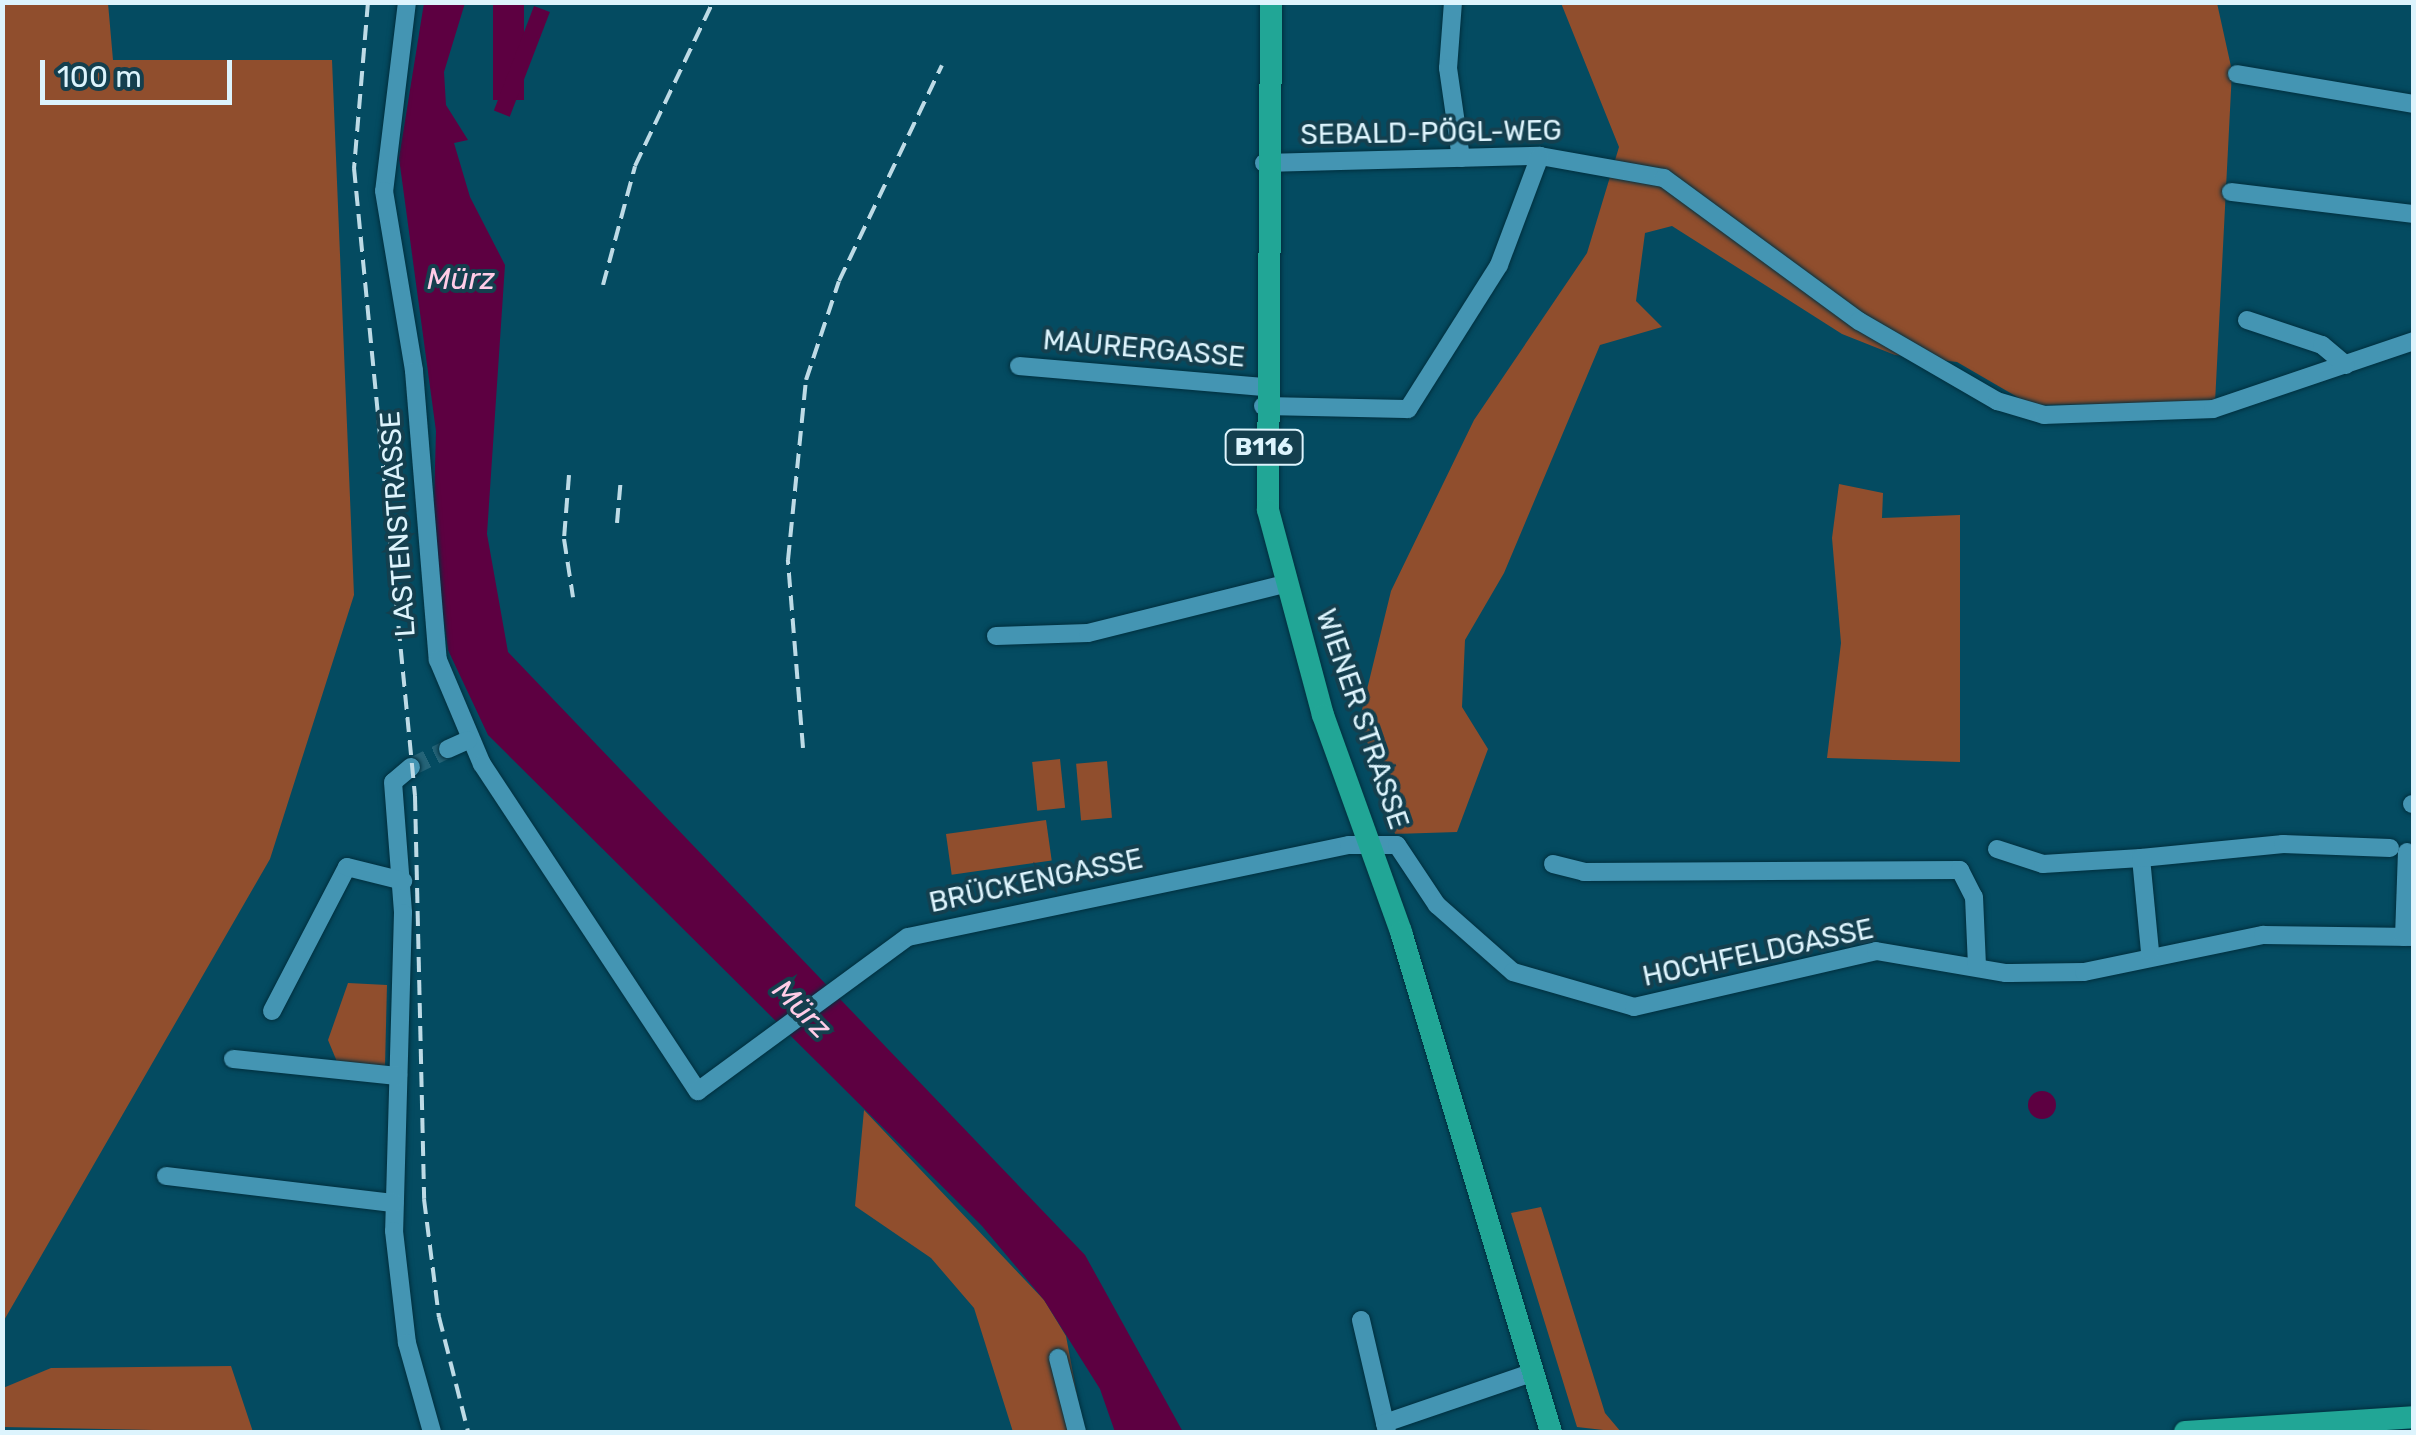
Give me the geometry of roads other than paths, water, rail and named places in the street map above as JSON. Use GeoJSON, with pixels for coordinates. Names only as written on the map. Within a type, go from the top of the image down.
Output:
{"type":"FeatureCollection","features":[{"type":"Feature","properties":{"kind":"main road","name":"WIENER STRASSE"},"geometry":{"type":"LineString","coordinates":[[1271,2],[1264,164],[1263,396],[1268,510],[1285,584],[1373,843],[1551,1432]]}},
{"type":"Feature","properties":{"kind":"main road"},"geometry":{"type":"LineString","coordinates":[[2185,1432],[2414,1417]]}},
{"type":"Feature","properties":{"kind":"street","name":"LASTENSTRASSE"},"geometry":{"type":"LineString","coordinates":[[408,2],[384,191],[414,372],[433,640],[468,740],[698,1091]]}},
{"type":"Feature","properties":{"kind":"street"},"geometry":{"type":"LineString","coordinates":[[1452,2],[1448,68],[1461,158]]}},
{"type":"Feature","properties":{"kind":"street"},"geometry":{"type":"LineString","coordinates":[[2237,74],[2414,104]]}},
{"type":"Feature","properties":{"kind":"street","name":"SEBALD-PÖGL-WEG"},"geometry":{"type":"LineString","coordinates":[[1264,164],[1540,156],[1664,178],[1859,321],[2018,411],[2213,409],[2414,341]]}},
{"type":"Feature","properties":{"kind":"street","name":"MAURERGASSE"},"geometry":{"type":"LineString","coordinates":[[1019,366],[1263,396],[1408,409],[1491,279],[1540,156]]}},
{"type":"Feature","properties":{"kind":"street"},"geometry":{"type":"LineString","coordinates":[[2231,192],[2414,214]]}},
{"type":"Feature","properties":{"kind":"street"},"geometry":{"type":"LineString","coordinates":[[2247,320],[2322,345],[2346,365]]}},
{"type":"Feature","properties":{"kind":"street"},"geometry":{"type":"LineString","coordinates":[[996,636],[1088,633],[1285,584]]}},
{"type":"Feature","properties":{"kind":"street"},"geometry":{"type":"LineString","coordinates":[[448,749],[468,740]]}},
{"type":"Feature","properties":{"kind":"street"},"geometry":{"type":"LineString","coordinates":[[411,767],[393,782],[402,882],[394,1202],[401,1308],[432,1432]]}},
{"type":"Feature","properties":{"kind":"street","name":"HOCHFELDGASSE"},"geometry":{"type":"LineString","coordinates":[[1373,843],[1396,845],[1430,896],[1491,958],[1594,1001],[1668,1004],[1876,951],[1977,967],[2084,972],[2150,952],[2263,935],[2409,937],[2398,850],[2283,844],[2141,858]]}},
{"type":"Feature","properties":{"kind":"street","name":"BRÜCKENGASSE"},"geometry":{"type":"LineString","coordinates":[[698,1091],[908,938],[953,924],[1373,843]]}},
{"type":"Feature","properties":{"kind":"street"},"geometry":{"type":"LineString","coordinates":[[1997,849],[2043,864],[2141,858],[2150,952]]}},
{"type":"Feature","properties":{"kind":"street"},"geometry":{"type":"LineString","coordinates":[[1552,864],[1584,872],[1960,870],[1974,897],[1977,967]]}},
{"type":"Feature","properties":{"kind":"street"},"geometry":{"type":"LineString","coordinates":[[272,1011],[347,867],[402,882]]}},
{"type":"Feature","properties":{"kind":"street"},"geometry":{"type":"LineString","coordinates":[[234,1059],[398,1076]]}},
{"type":"Feature","properties":{"kind":"street"},"geometry":{"type":"LineString","coordinates":[[166,1176],[394,1202]]}},
{"type":"Feature","properties":{"kind":"street"},"geometry":{"type":"LineString","coordinates":[[1361,1320],[1386,1428],[1531,1373]]}},
{"type":"Feature","properties":{"kind":"street"},"geometry":{"type":"LineString","coordinates":[[1058,1358],[1076,1432]]}},
{"type":"Feature","properties":{"kind":"water","name":"Mürz"},"geometry":{"type":"Polygon","coordinates":[[[424,3],[465,3],[444,72],[446,105],[468,140],[454,143],[470,197],[505,265],[487,534],[508,652],[1085,1255],[1183,1432],[1115,1432],[1100,1389],[1044,1300],[982,1226],[488,735],[448,650],[433,540],[436,431],[399,158],[424,3]]]}},
{"type":"Feature","properties":{"kind":"water"},"geometry":{"type":"Polygon","coordinates":[[[493,3],[524,3],[524,100],[493,100],[493,3]]]}},
{"type":"Feature","properties":{"kind":"water"},"geometry":{"type":"Polygon","coordinates":[[[534,6],[550,12],[510,117],[494,111],[534,6]]]}},
{"type":"Feature","properties":{"kind":"water"},"geometry":{"type":"Polygon","coordinates":[[[2042,1091],[2052,1095],[2056,1105],[2052,1115],[2042,1119],[2032,1115],[2028,1105],[2032,1095],[2042,1091]]]}},
{"type":"Feature","properties":{"kind":"tunnel"},"geometry":{"type":"LineString","coordinates":[[411,767],[448,749]]}},
{"type":"Feature","properties":{"kind":"railway"},"geometry":{"type":"LineString","coordinates":[[368,2],[354,168],[415,796],[424,1199],[439,1317],[468,1432]]}},
{"type":"Feature","properties":{"kind":"railway"},"geometry":{"type":"LineString","coordinates":[[603,285],[635,166],[713,2]]}},
{"type":"Feature","properties":{"kind":"railway"},"geometry":{"type":"LineString","coordinates":[[803,748],[788,560],[806,380],[839,281],[942,65]]}},
{"type":"Feature","properties":{"kind":"railway"},"geometry":{"type":"LineString","coordinates":[[569,475],[564,539],[573,597]]}},
{"type":"Feature","properties":{"kind":"railway"},"geometry":{"type":"LineString","coordinates":[[617,523],[621,477]]}}]}
